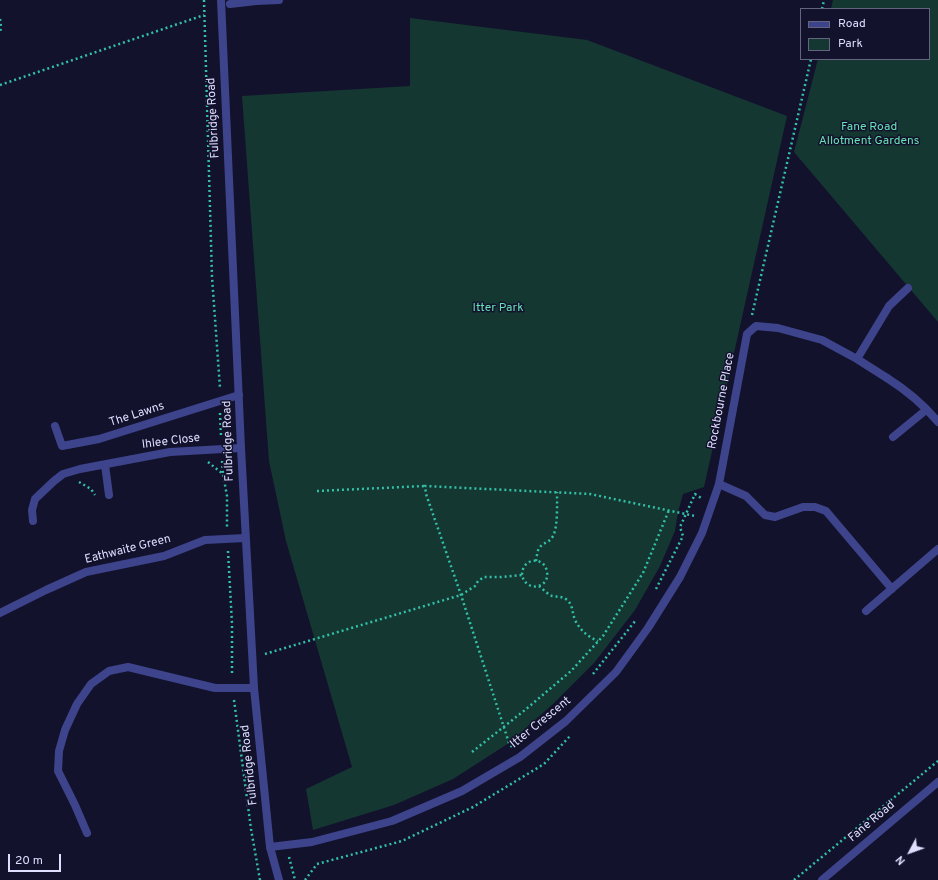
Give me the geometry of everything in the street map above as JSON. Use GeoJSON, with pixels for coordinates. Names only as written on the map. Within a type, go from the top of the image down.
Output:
{"type":"FeatureCollection","features":[{"type":"Feature","properties":{"kind":"street","name":"Fulbridge Road"},"geometry":{"type":"LineString","coordinates":[[221,0],[245,538],[254,688],[270,847],[279,880]]}},
{"type":"Feature","properties":{"kind":"street"},"geometry":{"type":"LineString","coordinates":[[230,4],[280,0]]}},
{"type":"Feature","properties":{"kind":"street"},"geometry":{"type":"LineString","coordinates":[[857,359],[889,306],[908,288]]}},
{"type":"Feature","properties":{"kind":"street"},"geometry":{"type":"LineString","coordinates":[[747,334],[756,326],[778,328],[822,340],[857,359],[898,385],[938,422]]}},
{"type":"Feature","properties":{"kind":"street","name":"Rockbourne Place"},"geometry":{"type":"LineString","coordinates":[[718,484],[747,334]]}},
{"type":"Feature","properties":{"kind":"street","name":"The Lawns"},"geometry":{"type":"LineString","coordinates":[[55,426],[62,446],[99,439],[239,395]]}},
{"type":"Feature","properties":{"kind":"street"},"geometry":{"type":"LineString","coordinates":[[894,438],[926,410]]}},
{"type":"Feature","properties":{"kind":"street","name":"Ihlee Close"},"geometry":{"type":"LineString","coordinates":[[33,521],[32,510],[35,499],[54,480],[62,475],[80,469],[170,452],[241,448]]}},
{"type":"Feature","properties":{"kind":"street"},"geometry":{"type":"LineString","coordinates":[[105,465],[109,495]]}},
{"type":"Feature","properties":{"kind":"street"},"geometry":{"type":"LineString","coordinates":[[718,484],[746,496],[765,515],[775,517],[803,507],[815,507],[826,512],[892,589]]}},
{"type":"Feature","properties":{"kind":"street","name":"Itter Crescent"},"geometry":{"type":"LineString","coordinates":[[270,847],[312,842],[392,821],[462,792],[520,757],[566,721],[616,672],[648,628],[680,576],[702,533],[718,484]]}},
{"type":"Feature","properties":{"kind":"street","name":"Eathwaite Green"},"geometry":{"type":"LineString","coordinates":[[0,613],[86,572],[164,556],[205,540],[245,538]]}},
{"type":"Feature","properties":{"kind":"street"},"geometry":{"type":"LineString","coordinates":[[866,611],[938,549]]}},
{"type":"Feature","properties":{"kind":"street"},"geometry":{"type":"LineString","coordinates":[[87,833],[58,771],[59,751],[65,730],[77,704],[91,684],[109,671],[128,667],[215,688],[254,688]]}},
{"type":"Feature","properties":{"kind":"street","name":"Fane Road"},"geometry":{"type":"LineString","coordinates":[[822,880],[938,782]]}},
{"type":"Feature","properties":{"kind":"path"},"geometry":{"type":"LineString","coordinates":[[204,0],[212,277],[220,401],[221,449],[223,477],[227,496],[232,624],[232,688],[251,829],[260,880]]}},
{"type":"Feature","properties":{"kind":"path"},"geometry":{"type":"LineString","coordinates":[[0,85],[204,15]]}},
{"type":"Feature","properties":{"kind":"path"},"geometry":{"type":"LineString","coordinates":[[0,19],[0,33]]}},
{"type":"Feature","properties":{"kind":"path"},"geometry":{"type":"LineString","coordinates":[[747,334],[750,313],[811,60]]}},
{"type":"Feature","properties":{"kind":"path"},"geometry":{"type":"LineString","coordinates":[[750,313],[757,315]]}},
{"type":"Feature","properties":{"kind":"path"},"geometry":{"type":"LineString","coordinates":[[207,462],[223,474],[223,477]]}},
{"type":"Feature","properties":{"kind":"path"},"geometry":{"type":"LineString","coordinates":[[62,475],[70,485],[78,481],[91,489],[98,498],[109,495]]}},
{"type":"Feature","properties":{"kind":"path"},"geometry":{"type":"LineString","coordinates":[[317,491],[425,486],[590,494],[707,519]]}},
{"type":"Feature","properties":{"kind":"path"},"geometry":{"type":"LineString","coordinates":[[425,486],[426,494],[462,595],[503,727],[512,748],[518,743]]}},
{"type":"Feature","properties":{"kind":"path"},"geometry":{"type":"LineString","coordinates":[[536,561],[540,546],[549,541],[554,534],[558,513],[557,492]]}},
{"type":"Feature","properties":{"kind":"path"},"geometry":{"type":"LineString","coordinates":[[654,592],[683,536],[680,528],[695,494],[702,499],[704,493]]}},
{"type":"Feature","properties":{"kind":"path"},"geometry":{"type":"LineString","coordinates":[[472,752],[526,710],[571,671],[603,636],[643,573],[669,510]]}},
{"type":"Feature","properties":{"kind":"path"},"geometry":{"type":"LineString","coordinates":[[536,561],[544,565],[548,574],[545,582],[534,587],[526,584],[522,578],[522,575],[523,568],[526,564],[536,561]]}},
{"type":"Feature","properties":{"kind":"path"},"geometry":{"type":"LineString","coordinates":[[265,654],[462,595],[475,586],[484,576],[501,577],[522,575]]}},
{"type":"Feature","properties":{"kind":"path"},"geometry":{"type":"LineString","coordinates":[[539,586],[550,595],[563,597],[567,600],[571,604],[575,619],[579,626],[584,632],[598,641]]}},
{"type":"Feature","properties":{"kind":"path"},"geometry":{"type":"LineString","coordinates":[[592,676],[638,617]]}},
{"type":"Feature","properties":{"kind":"path"},"geometry":{"type":"LineString","coordinates":[[305,880],[317,864],[402,841],[472,807],[544,764],[571,735]]}},
{"type":"Feature","properties":{"kind":"path"},"geometry":{"type":"LineString","coordinates":[[794,880],[938,761]]}},
{"type":"Feature","properties":{"kind":"green space","name":"Fane Road Allotment Gardens"},"geometry":{"type":"Polygon","coordinates":[[[833,0],[938,0],[938,322],[794,152],[818,60],[930,60],[930,8],[831,8],[833,0]]]}},
{"type":"Feature","properties":{"kind":"green space","name":"Itter Park"},"geometry":{"type":"Polygon","coordinates":[[[410,18],[587,40],[787,116],[704,487],[683,494],[675,531],[660,566],[635,610],[594,663],[553,704],[509,743],[453,779],[394,805],[313,830],[306,789],[352,767],[286,541],[269,461],[242,96],[410,86],[410,18]]]}}]}
